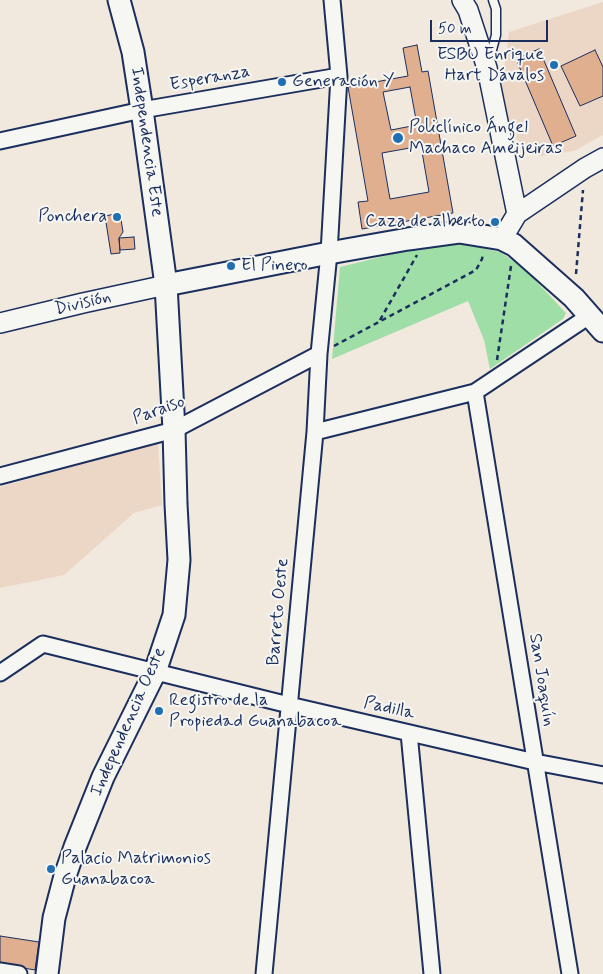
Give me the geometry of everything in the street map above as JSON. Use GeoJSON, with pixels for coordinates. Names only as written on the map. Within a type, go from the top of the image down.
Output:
{"type":"FeatureCollection","features":[{"type":"Feature","properties":{"kind":"main road","name":"Independencia Este"},"geometry":{"type":"LineString","coordinates":[[119,0],[133,52],[166,285]]}},
{"type":"Feature","properties":{"kind":"main road"},"geometry":{"type":"LineString","coordinates":[[166,285],[329,253],[459,232],[501,240],[574,298],[596,323]]}},
{"type":"Feature","properties":{"kind":"main road","name":"Independencia Oeste"},"geometry":{"type":"LineString","coordinates":[[47,974],[54,918],[75,847],[103,776],[156,672],[174,615],[179,560],[166,285]]}},
{"type":"Feature","properties":{"kind":"street","name":"Barreto Oeste"},"geometry":{"type":"LineString","coordinates":[[264,974],[315,432],[319,354],[329,253],[339,76],[332,0]]}},
{"type":"Feature","properties":{"kind":"street"},"geometry":{"type":"LineString","coordinates":[[462,0],[468,10],[487,68],[517,214]]}},
{"type":"Feature","properties":{"kind":"street","name":"Esperanza"},"geometry":{"type":"LineString","coordinates":[[0,141],[142,110],[339,76]]}},
{"type":"Feature","properties":{"kind":"street"},"geometry":{"type":"LineString","coordinates":[[501,240],[517,214],[603,158]]}},
{"type":"Feature","properties":{"kind":"street","name":"División"},"geometry":{"type":"LineString","coordinates":[[0,323],[166,285]]}},
{"type":"Feature","properties":{"kind":"street"},"geometry":{"type":"LineString","coordinates":[[315,432],[475,392],[596,323]]}},
{"type":"Feature","properties":{"kind":"street","name":"Paraiso"},"geometry":{"type":"LineString","coordinates":[[0,476],[174,430],[319,354]]}},
{"type":"Feature","properties":{"kind":"street","name":"San Joaquín"},"geometry":{"type":"LineString","coordinates":[[475,392],[570,974]]}},
{"type":"Feature","properties":{"kind":"street","name":"Padilla"},"geometry":{"type":"LineString","coordinates":[[0,673],[44,644],[288,706],[535,762],[603,775]]}},
{"type":"Feature","properties":{"kind":"street"},"geometry":{"type":"LineString","coordinates":[[409,732],[432,974]]}},
{"type":"Feature","properties":{"kind":"street"},"geometry":{"type":"LineString","coordinates":[[0,971],[20,974]]}},
{"type":"Feature","properties":{"kind":"lane"},"geometry":{"type":"LineString","coordinates":[[487,68],[496,35],[496,9],[493,0]]}},
{"type":"Feature","properties":{"kind":"path"},"geometry":{"type":"LineString","coordinates":[[574,298],[585,168]]}},
{"type":"Feature","properties":{"kind":"path"},"geometry":{"type":"LineString","coordinates":[[319,354],[476,270],[482,259],[501,240]]}},
{"type":"Feature","properties":{"kind":"path"},"geometry":{"type":"LineString","coordinates":[[494,380],[501,240]]}},
{"type":"Feature","properties":{"kind":"path"},"geometry":{"type":"LineString","coordinates":[[379,322],[421,248]]}},
{"type":"Feature","properties":{"kind":"shaded area","name":"ESBU Enrique Hart Dávalos"},"geometry":{"type":"Polygon","coordinates":[[[603,2],[603,135],[574,151],[541,156],[534,154],[509,133],[500,99],[509,32],[603,2]]]}},
{"type":"Feature","properties":{"kind":"shaded area"},"geometry":{"type":"Polygon","coordinates":[[[158,443],[162,505],[134,513],[64,575],[0,588],[0,487],[158,443]]]}},
{"type":"Feature","properties":{"kind":"green space"},"geometry":{"type":"Polygon","coordinates":[[[453,242],[500,252],[524,268],[566,313],[563,319],[490,369],[484,340],[468,301],[332,359],[340,267],[421,247],[453,242]]]}},
{"type":"Feature","properties":{"kind":"building","name":"Policlínico Ángel Machaco Ameijeiras"},"geometry":{"type":"Polygon","coordinates":[[[417,45],[422,72],[428,71],[453,213],[362,229],[358,202],[368,201],[348,87],[408,76],[403,48],[417,45]],[[410,87],[383,92],[391,130],[417,125],[410,87]],[[421,146],[382,153],[390,199],[429,192],[421,146]]]}},
{"type":"Feature","properties":{"kind":"building"},"geometry":{"type":"Polygon","coordinates":[[[539,49],[576,136],[553,146],[516,59],[539,49]]]}},
{"type":"Feature","properties":{"kind":"building"},"geometry":{"type":"Polygon","coordinates":[[[595,50],[603,67],[603,96],[580,106],[561,66],[595,50]]]}},
{"type":"Feature","properties":{"kind":"building"},"geometry":{"type":"Polygon","coordinates":[[[120,213],[123,232],[119,238],[120,253],[111,254],[105,216],[120,213]]]}},
{"type":"Feature","properties":{"kind":"building"},"geometry":{"type":"Polygon","coordinates":[[[134,237],[135,249],[120,250],[119,238],[134,237]]]}},
{"type":"Feature","properties":{"kind":"building"},"geometry":{"type":"Polygon","coordinates":[[[0,936],[39,942],[35,970],[0,964],[0,936]]]}},
{"type":"Feature","properties":{"kind":"place","name":"ESBU Enrique Hart Dávalos"},"geometry":{"type":"Point","coordinates":[554,65]}},
{"type":"Feature","properties":{"kind":"place","name":"Generación Y"},"geometry":{"type":"Point","coordinates":[282,82]}},
{"type":"Feature","properties":{"kind":"place","name":"Policlínico Ángel Machaco Ameijeiras"},"geometry":{"type":"Point","coordinates":[398,138]}},
{"type":"Feature","properties":{"kind":"place","name":"Ponchera"},"geometry":{"type":"Point","coordinates":[117,217]}},
{"type":"Feature","properties":{"kind":"place","name":"Caza de alberto"},"geometry":{"type":"Point","coordinates":[495,222]}},
{"type":"Feature","properties":{"kind":"place","name":"El Pinero"},"geometry":{"type":"Point","coordinates":[231,266]}},
{"type":"Feature","properties":{"kind":"place","name":"Registro de la Propiedad Guanabacoa"},"geometry":{"type":"Point","coordinates":[159,711]}},
{"type":"Feature","properties":{"kind":"place","name":"Palacio Matrimonios Guanabacoa"},"geometry":{"type":"Point","coordinates":[51,869]}}]}
